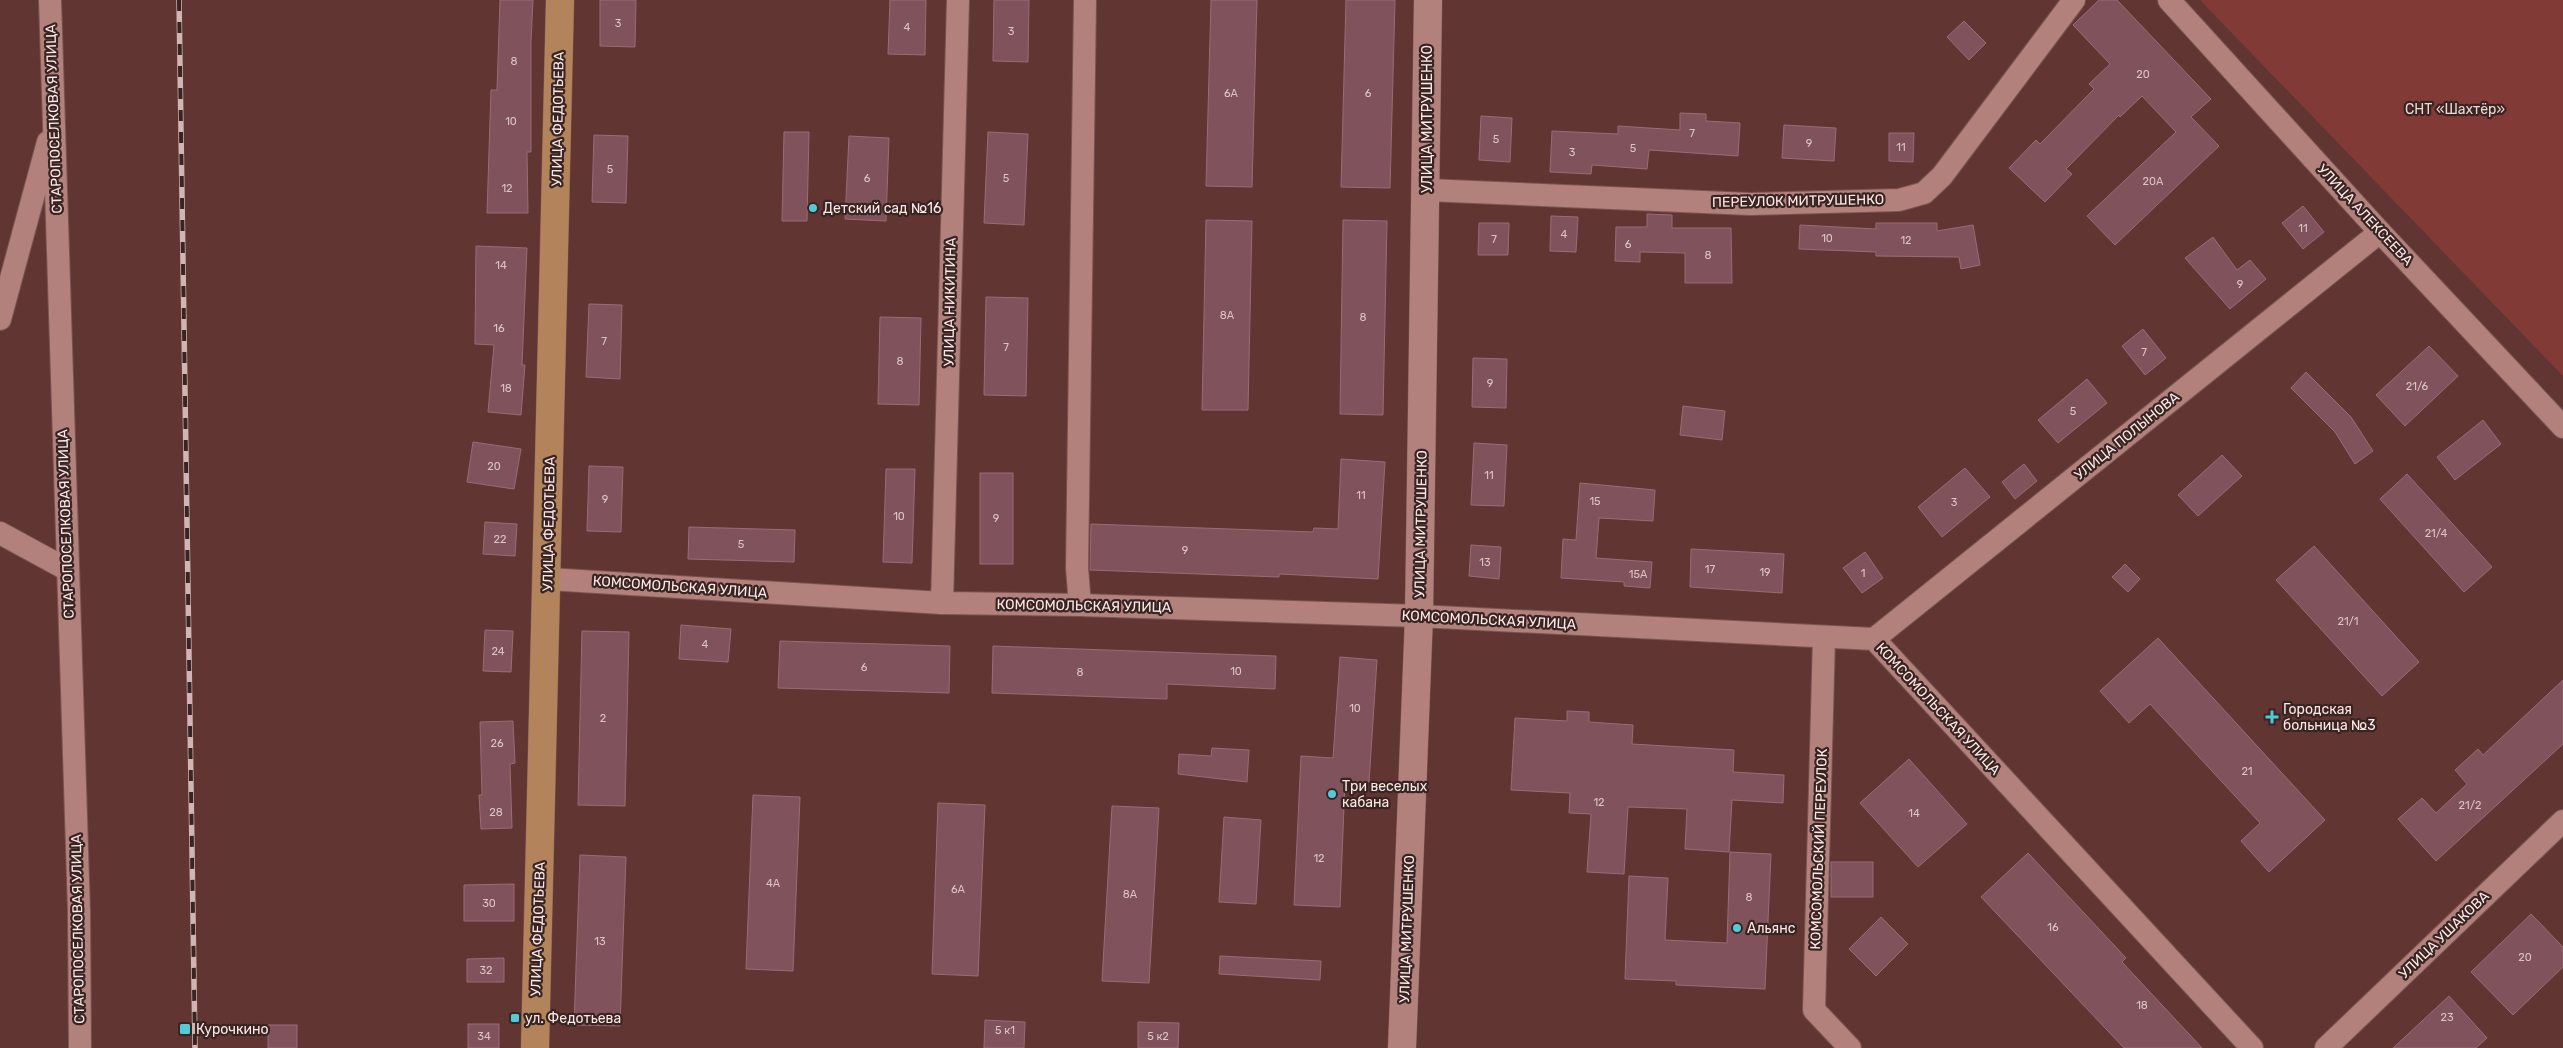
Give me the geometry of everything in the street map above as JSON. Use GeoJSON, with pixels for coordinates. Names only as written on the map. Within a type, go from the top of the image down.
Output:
{"type":"FeatureCollection","features":[{"type":"Feature","properties":{"kind":"main road","name":"УЛИЦА ФЕДОТЬЕВА"},"geometry":{"type":"LineString","coordinates":[[535,1048],[548,579],[560,0]]}},
{"type":"Feature","properties":{"kind":"street","name":"СТАРОПОСЕЛКОВАЯ УЛИЦА"},"geometry":{"type":"LineString","coordinates":[[50,0],[79,910],[80,1048]]}},
{"type":"Feature","properties":{"kind":"street","name":"УЛИЦА НИКИТИНА"},"geometry":{"type":"LineString","coordinates":[[942,603],[958,0]]}},
{"type":"Feature","properties":{"kind":"street"},"geometry":{"type":"LineString","coordinates":[[1080,605],[1077,568],[1085,0]]}},
{"type":"Feature","properties":{"kind":"street","name":"УЛИЦА МИТРУШЕНКО"},"geometry":{"type":"LineString","coordinates":[[1402,1048],[1419,616],[1427,190],[1428,0]]}},
{"type":"Feature","properties":{"kind":"street","name":"ПЕРЕУЛОК МИТРУШЕНКО"},"geometry":{"type":"LineString","coordinates":[[1427,190],[1750,204],[1899,200],[1924,193],[1942,176],[2074,0]]}},
{"type":"Feature","properties":{"kind":"street","name":"УЛИЦА АЛЕКСЕЕВА"},"geometry":{"type":"LineString","coordinates":[[2169,0],[2380,232],[2563,427]]}},
{"type":"Feature","properties":{"kind":"street"},"geometry":{"type":"LineString","coordinates":[[0,319],[54,119]]}},
{"type":"Feature","properties":{"kind":"street","name":"УЛИЦА ПОЛЫНОВА"},"geometry":{"type":"LineString","coordinates":[[1874,639],[2380,232]]}},
{"type":"Feature","properties":{"kind":"street"},"geometry":{"type":"LineString","coordinates":[[0,533],[68,570]]}},
{"type":"Feature","properties":{"kind":"street","name":"КОМСОМОЛЬСКАЯ УЛИЦА"},"geometry":{"type":"LineString","coordinates":[[548,579],[942,603],[1080,605],[1419,616],[1874,639],[2252,1048]]}},
{"type":"Feature","properties":{"kind":"street","name":"КОМСОМОЛЬСКИЙ ПЕРЕУЛОК"},"geometry":{"type":"LineString","coordinates":[[1824,637],[1814,1010],[1850,1048]]}},
{"type":"Feature","properties":{"kind":"street","name":"УЛИЦА УШАКОВА"},"geometry":{"type":"LineString","coordinates":[[2326,1048],[2563,821]]}},
{"type":"Feature","properties":{"kind":"green space","name":"СНТ «Шахтёр»"},"geometry":{"type":"Polygon","coordinates":[[[2200,0],[2563,0],[2563,376],[2200,0]]]}},
{"type":"Feature","properties":{"kind":"building"},"geometry":{"type":"Polygon","coordinates":[[[500,0],[533,0],[531,152],[527,152],[528,213],[487,213],[491,90],[497,90],[500,0]]]}},
{"type":"Feature","properties":{"kind":"building"},"geometry":{"type":"Polygon","coordinates":[[[600,0],[636,0],[635,47],[600,46],[600,0]]]}},
{"type":"Feature","properties":{"kind":"building"},"geometry":{"type":"Polygon","coordinates":[[[890,0],[926,0],[925,55],[888,54],[890,0]]]}},
{"type":"Feature","properties":{"kind":"building"},"geometry":{"type":"Polygon","coordinates":[[[994,0],[1029,0],[1028,62],[993,61],[994,0]]]}},
{"type":"Feature","properties":{"kind":"building"},"geometry":{"type":"Polygon","coordinates":[[[1211,0],[1257,0],[1252,187],[1206,186],[1211,0]]]}},
{"type":"Feature","properties":{"kind":"building"},"geometry":{"type":"Polygon","coordinates":[[[1346,0],[1395,0],[1390,188],[1341,187],[1346,0]]]}},
{"type":"Feature","properties":{"kind":"building"},"geometry":{"type":"Polygon","coordinates":[[[2099,0],[2117,0],[2211,99],[2191,117],[2219,146],[2115,245],[2087,216],[2176,132],[2142,96],[2120,117],[2119,115],[2066,169],[2072,174],[2045,202],[2009,168],[2036,140],[2040,144],[2094,89],[2089,84],[2110,64],[2073,25],[2099,0]]]}},
{"type":"Feature","properties":{"kind":"building"},"geometry":{"type":"Polygon","coordinates":[[[1964,21],[1986,43],[1969,60],[1947,37],[1964,21]]]}},
{"type":"Feature","properties":{"kind":"building"},"geometry":{"type":"Polygon","coordinates":[[[1680,113],[1706,114],[1706,121],[1740,123],[1738,156],[1649,150],[1647,169],[1592,165],[1591,174],[1550,172],[1552,131],[1618,134],[1618,126],[1680,130],[1680,113]]]}},
{"type":"Feature","properties":{"kind":"building"},"geometry":{"type":"Polygon","coordinates":[[[1481,116],[1512,118],[1510,162],[1479,160],[1481,116]]]}},
{"type":"Feature","properties":{"kind":"building"},"geometry":{"type":"Polygon","coordinates":[[[1784,125],[1836,128],[1834,161],[1782,158],[1784,125]]]}},
{"type":"Feature","properties":{"kind":"building"},"geometry":{"type":"Polygon","coordinates":[[[784,132],[809,132],[807,221],[782,221],[784,132]]]}},
{"type":"Feature","properties":{"kind":"building"},"geometry":{"type":"Polygon","coordinates":[[[988,132],[1028,134],[1024,225],[984,223],[988,132]]]}},
{"type":"Feature","properties":{"kind":"building"},"geometry":{"type":"Polygon","coordinates":[[[1889,133],[1914,133],[1913,162],[1889,161],[1889,133]]]}},
{"type":"Feature","properties":{"kind":"building"},"geometry":{"type":"Polygon","coordinates":[[[594,135],[628,136],[626,203],[592,202],[594,135]]]}},
{"type":"Feature","properties":{"kind":"building"},"geometry":{"type":"Polygon","coordinates":[[[849,136],[889,138],[886,221],[845,219],[849,136]]]}},
{"type":"Feature","properties":{"kind":"building"},"geometry":{"type":"Polygon","coordinates":[[[2303,206],[2324,232],[2303,249],[2282,223],[2303,206]]]}},
{"type":"Feature","properties":{"kind":"building"},"geometry":{"type":"Polygon","coordinates":[[[1647,214],[1672,215],[1672,228],[1731,228],[1732,283],[1685,283],[1685,253],[1640,252],[1640,262],[1615,261],[1616,227],[1647,227],[1647,214]]]}},
{"type":"Feature","properties":{"kind":"building"},"geometry":{"type":"Polygon","coordinates":[[[1551,216],[1578,217],[1576,252],[1550,251],[1551,216]]]}},
{"type":"Feature","properties":{"kind":"building"},"geometry":{"type":"Polygon","coordinates":[[[1206,220],[1252,221],[1248,410],[1202,410],[1206,220]]]}},
{"type":"Feature","properties":{"kind":"building"},"geometry":{"type":"Polygon","coordinates":[[[1343,220],[1387,221],[1383,415],[1340,414],[1343,220]]]}},
{"type":"Feature","properties":{"kind":"building"},"geometry":{"type":"Polygon","coordinates":[[[1479,223],[1509,223],[1508,255],[1478,255],[1479,223]]]}},
{"type":"Feature","properties":{"kind":"building"},"geometry":{"type":"Polygon","coordinates":[[[1876,223],[1937,223],[1937,231],[1973,225],[1980,265],[1961,269],[1959,257],[1876,256],[1876,252],[1799,249],[1800,225],[1876,229],[1876,223]]]}},
{"type":"Feature","properties":{"kind":"building"},"geometry":{"type":"Polygon","coordinates":[[[2213,237],[2237,270],[2250,260],[2266,279],[2230,309],[2185,258],[2213,237]]]}},
{"type":"Feature","properties":{"kind":"building"},"geometry":{"type":"Polygon","coordinates":[[[476,246],[527,248],[522,365],[525,365],[521,415],[488,412],[494,345],[475,344],[476,246]]]}},
{"type":"Feature","properties":{"kind":"building"},"geometry":{"type":"Polygon","coordinates":[[[986,297],[1028,298],[1026,396],[984,395],[986,297]]]}},
{"type":"Feature","properties":{"kind":"building"},"geometry":{"type":"Polygon","coordinates":[[[589,304],[622,305],[620,379],[586,377],[589,304]]]}},
{"type":"Feature","properties":{"kind":"building"},"geometry":{"type":"Polygon","coordinates":[[[880,317],[921,318],[919,405],[878,404],[880,317]]]}},
{"type":"Feature","properties":{"kind":"building"},"geometry":{"type":"Polygon","coordinates":[[[2143,329],[2166,358],[2145,375],[2122,346],[2143,329]]]}},
{"type":"Feature","properties":{"kind":"building"},"geometry":{"type":"Polygon","coordinates":[[[2429,346],[2458,376],[2405,426],[2376,395],[2429,346]]]}},
{"type":"Feature","properties":{"kind":"building"},"geometry":{"type":"Polygon","coordinates":[[[1473,358],[1507,359],[1506,408],[1472,407],[1473,358]]]}},
{"type":"Feature","properties":{"kind":"building"},"geometry":{"type":"Polygon","coordinates":[[[2306,372],[2351,417],[2373,451],[2355,464],[2335,432],[2291,388],[2306,372]]]}},
{"type":"Feature","properties":{"kind":"building"},"geometry":{"type":"Polygon","coordinates":[[[2087,379],[2107,403],[2058,443],[2038,420],[2087,379]]]}},
{"type":"Feature","properties":{"kind":"building"},"geometry":{"type":"Polygon","coordinates":[[[1683,406],[1725,411],[1722,440],[1680,435],[1683,406]]]}},
{"type":"Feature","properties":{"kind":"building"},"geometry":{"type":"Polygon","coordinates":[[[2483,420],[2501,444],[2455,480],[2437,457],[2483,420]]]}},
{"type":"Feature","properties":{"kind":"building"},"geometry":{"type":"Polygon","coordinates":[[[473,442],[521,449],[514,489],[467,482],[473,442]]]}},
{"type":"Feature","properties":{"kind":"building"},"geometry":{"type":"Polygon","coordinates":[[[1474,443],[1507,445],[1504,506],[1471,505],[1474,443]]]}},
{"type":"Feature","properties":{"kind":"building"},"geometry":{"type":"Polygon","coordinates":[[[2222,455],[2242,476],[2198,516],[2178,495],[2222,455]]]}},
{"type":"Feature","properties":{"kind":"building"},"geometry":{"type":"Polygon","coordinates":[[[1341,459],[1385,462],[1378,579],[1279,574],[1279,577],[1090,570],[1091,524],[1313,532],[1314,528],[1338,529],[1341,459]]]}},
{"type":"Feature","properties":{"kind":"building"},"geometry":{"type":"Polygon","coordinates":[[[2024,464],[2037,481],[2015,499],[2002,482],[2024,464]]]}},
{"type":"Feature","properties":{"kind":"building"},"geometry":{"type":"Polygon","coordinates":[[[589,466],[623,467],[621,532],[587,531],[589,466]]]}},
{"type":"Feature","properties":{"kind":"building"},"geometry":{"type":"Polygon","coordinates":[[[1965,468],[1990,497],[1942,537],[1918,507],[1965,468]]]}},
{"type":"Feature","properties":{"kind":"building"},"geometry":{"type":"Polygon","coordinates":[[[886,469],[915,469],[912,563],[883,562],[886,469]]]}},
{"type":"Feature","properties":{"kind":"building"},"geometry":{"type":"Polygon","coordinates":[[[980,473],[1013,473],[1013,564],[980,564],[980,473]]]}},
{"type":"Feature","properties":{"kind":"building"},"geometry":{"type":"Polygon","coordinates":[[[2407,474],[2492,567],[2464,592],[2380,499],[2407,474]]]}},
{"type":"Feature","properties":{"kind":"building"},"geometry":{"type":"Polygon","coordinates":[[[1580,483],[1655,490],[1653,521],[1599,518],[1596,558],[1652,562],[1650,588],[1624,586],[1624,582],[1561,578],[1563,539],[1576,540],[1580,483]]]}},
{"type":"Feature","properties":{"kind":"building"},"geometry":{"type":"Polygon","coordinates":[[[485,522],[517,524],[515,556],[483,554],[485,522]]]}},
{"type":"Feature","properties":{"kind":"building"},"geometry":{"type":"Polygon","coordinates":[[[689,527],[795,530],[794,562],[688,559],[689,527]]]}},
{"type":"Feature","properties":{"kind":"building"},"geometry":{"type":"Polygon","coordinates":[[[1471,545],[1501,547],[1499,579],[1469,576],[1471,545]]]}},
{"type":"Feature","properties":{"kind":"building"},"geometry":{"type":"Polygon","coordinates":[[[2314,546],[2419,662],[2382,696],[2276,580],[2314,546]]]}},
{"type":"Feature","properties":{"kind":"building"},"geometry":{"type":"Polygon","coordinates":[[[1691,549],[1784,554],[1782,593],[1690,587],[1691,549]]]}},
{"type":"Feature","properties":{"kind":"building"},"geometry":{"type":"Polygon","coordinates":[[[1865,552],[1883,578],[1862,593],[1843,568],[1865,552]]]}},
{"type":"Feature","properties":{"kind":"building"},"geometry":{"type":"Polygon","coordinates":[[[2125,564],[2140,579],[2128,592],[2112,577],[2125,564]]]}},
{"type":"Feature","properties":{"kind":"building"},"geometry":{"type":"Polygon","coordinates":[[[681,625],[731,629],[728,662],[679,659],[681,625]]]}},
{"type":"Feature","properties":{"kind":"building"},"geometry":{"type":"Polygon","coordinates":[[[485,630],[513,631],[511,672],[483,671],[485,630]]]}},
{"type":"Feature","properties":{"kind":"building"},"geometry":{"type":"Polygon","coordinates":[[[582,631],[629,632],[625,806],[578,805],[582,631]]]}},
{"type":"Feature","properties":{"kind":"building"},"geometry":{"type":"Polygon","coordinates":[[[2158,638],[2325,820],[2269,872],[2241,841],[2260,823],[2150,704],[2129,723],[2100,691],[2158,638]]]}},
{"type":"Feature","properties":{"kind":"building"},"geometry":{"type":"Polygon","coordinates":[[[780,641],[950,646],[949,693],[778,688],[780,641]]]}},
{"type":"Feature","properties":{"kind":"building"},"geometry":{"type":"Polygon","coordinates":[[[993,646],[1276,656],[1275,689],[1167,684],[1167,699],[992,693],[993,646]]]}},
{"type":"Feature","properties":{"kind":"building"},"geometry":{"type":"Polygon","coordinates":[[[1340,657],[1377,660],[1369,782],[1345,781],[1340,907],[1294,905],[1301,756],[1333,758],[1340,657]]]}},
{"type":"Feature","properties":{"kind":"building"},"geometry":{"type":"Polygon","coordinates":[[[2563,680],[2563,744],[2436,861],[2398,819],[2422,798],[2436,813],[2467,784],[2455,770],[2478,749],[2483,755],[2563,680]]]}},
{"type":"Feature","properties":{"kind":"building"},"geometry":{"type":"Polygon","coordinates":[[[1567,711],[1589,712],[1589,722],[1633,725],[1632,744],[1734,750],[1733,772],[1784,775],[1783,803],[1732,800],[1729,852],[1685,849],[1687,809],[1628,807],[1624,874],[1587,872],[1591,814],[1569,813],[1570,793],[1511,790],[1515,718],[1567,721],[1567,711]]]}},
{"type":"Feature","properties":{"kind":"building"},"geometry":{"type":"Polygon","coordinates":[[[513,721],[515,763],[510,764],[512,828],[481,829],[479,795],[482,795],[480,722],[513,721]]]}},
{"type":"Feature","properties":{"kind":"building"},"geometry":{"type":"Polygon","coordinates":[[[1212,748],[1249,750],[1247,782],[1178,774],[1179,754],[1211,756],[1212,748]]]}},
{"type":"Feature","properties":{"kind":"building"},"geometry":{"type":"Polygon","coordinates":[[[1909,759],[1967,824],[1918,867],[1860,803],[1909,759]]]}},
{"type":"Feature","properties":{"kind":"building"},"geometry":{"type":"Polygon","coordinates":[[[753,795],[800,797],[793,971],[746,969],[753,795]]]}},
{"type":"Feature","properties":{"kind":"building"},"geometry":{"type":"Polygon","coordinates":[[[938,803],[985,805],[978,976],[932,974],[938,803]]]}},
{"type":"Feature","properties":{"kind":"building"},"geometry":{"type":"Polygon","coordinates":[[[1112,806],[1159,808],[1149,983],[1102,981],[1112,806]]]}},
{"type":"Feature","properties":{"kind":"building"},"geometry":{"type":"Polygon","coordinates":[[[1224,817],[1261,820],[1256,904],[1219,902],[1224,817]]]}},
{"type":"Feature","properties":{"kind":"building"},"geometry":{"type":"Polygon","coordinates":[[[1730,852],[1771,854],[1765,989],[1676,985],[1676,981],[1625,979],[1629,876],[1668,878],[1665,940],[1727,943],[1730,852]]]}},
{"type":"Feature","properties":{"kind":"building"},"geometry":{"type":"Polygon","coordinates":[[[2028,853],[2126,958],[2122,962],[2202,1048],[2124,1048],[1981,897],[2028,853]]]}},
{"type":"Feature","properties":{"kind":"building"},"geometry":{"type":"Polygon","coordinates":[[[580,855],[626,857],[620,1026],[574,1025],[580,855]]]}},
{"type":"Feature","properties":{"kind":"building"},"geometry":{"type":"Polygon","coordinates":[[[1831,862],[1873,862],[1873,897],[1831,897],[1831,862]]]}},
{"type":"Feature","properties":{"kind":"building"},"geometry":{"type":"Polygon","coordinates":[[[514,884],[514,921],[464,921],[464,885],[514,884]]]}},
{"type":"Feature","properties":{"kind":"building"},"geometry":{"type":"Polygon","coordinates":[[[2531,914],[2563,947],[2563,967],[2513,1015],[2471,972],[2531,914]]]}},
{"type":"Feature","properties":{"kind":"building"},"geometry":{"type":"Polygon","coordinates":[[[1881,917],[1908,944],[1876,976],[1849,949],[1881,917]]]}},
{"type":"Feature","properties":{"kind":"building"},"geometry":{"type":"Polygon","coordinates":[[[1220,956],[1321,961],[1320,980],[1219,974],[1220,956]]]}},
{"type":"Feature","properties":{"kind":"building"},"geometry":{"type":"Polygon","coordinates":[[[504,958],[504,982],[467,982],[467,959],[504,958]]]}},
{"type":"Feature","properties":{"kind":"building"},"geometry":{"type":"Polygon","coordinates":[[[2449,996],[2487,1038],[2476,1048],[2393,1048],[2449,996]]]}},
{"type":"Feature","properties":{"kind":"building"},"geometry":{"type":"Polygon","coordinates":[[[985,1020],[1025,1022],[1024,1048],[984,1048],[985,1020]]]}},
{"type":"Feature","properties":{"kind":"building"},"geometry":{"type":"Polygon","coordinates":[[[1138,1022],[1179,1023],[1178,1048],[1138,1048],[1138,1022]]]}},
{"type":"Feature","properties":{"kind":"building"},"geometry":{"type":"Polygon","coordinates":[[[468,1024],[499,1024],[499,1048],[468,1048],[468,1024]]]}},
{"type":"Feature","properties":{"kind":"building"},"geometry":{"type":"Polygon","coordinates":[[[268,1025],[297,1025],[297,1048],[268,1048],[268,1025]]]}},
{"type":"Feature","properties":{"kind":"railway"},"geometry":{"type":"LineString","coordinates":[[179,0],[195,1048]]}},
{"type":"Feature","properties":{"kind":"place","name":"Детский сад №16"},"geometry":{"type":"Point","coordinates":[813,208]}},
{"type":"Feature","properties":{"kind":"place","name":"Городская больница №3"},"geometry":{"type":"Point","coordinates":[2272,717]}},
{"type":"Feature","properties":{"kind":"place","name":"Три веселых кабана"},"geometry":{"type":"Point","coordinates":[1332,794]}},
{"type":"Feature","properties":{"kind":"place","name":"Альянс"},"geometry":{"type":"Point","coordinates":[1737,928]}},
{"type":"Feature","properties":{"kind":"place","name":"ул. Федотьева"},"geometry":{"type":"Point","coordinates":[515,1018]}},
{"type":"Feature","properties":{"kind":"place","name":"Курочкино"},"geometry":{"type":"Point","coordinates":[185,1029]}}]}
